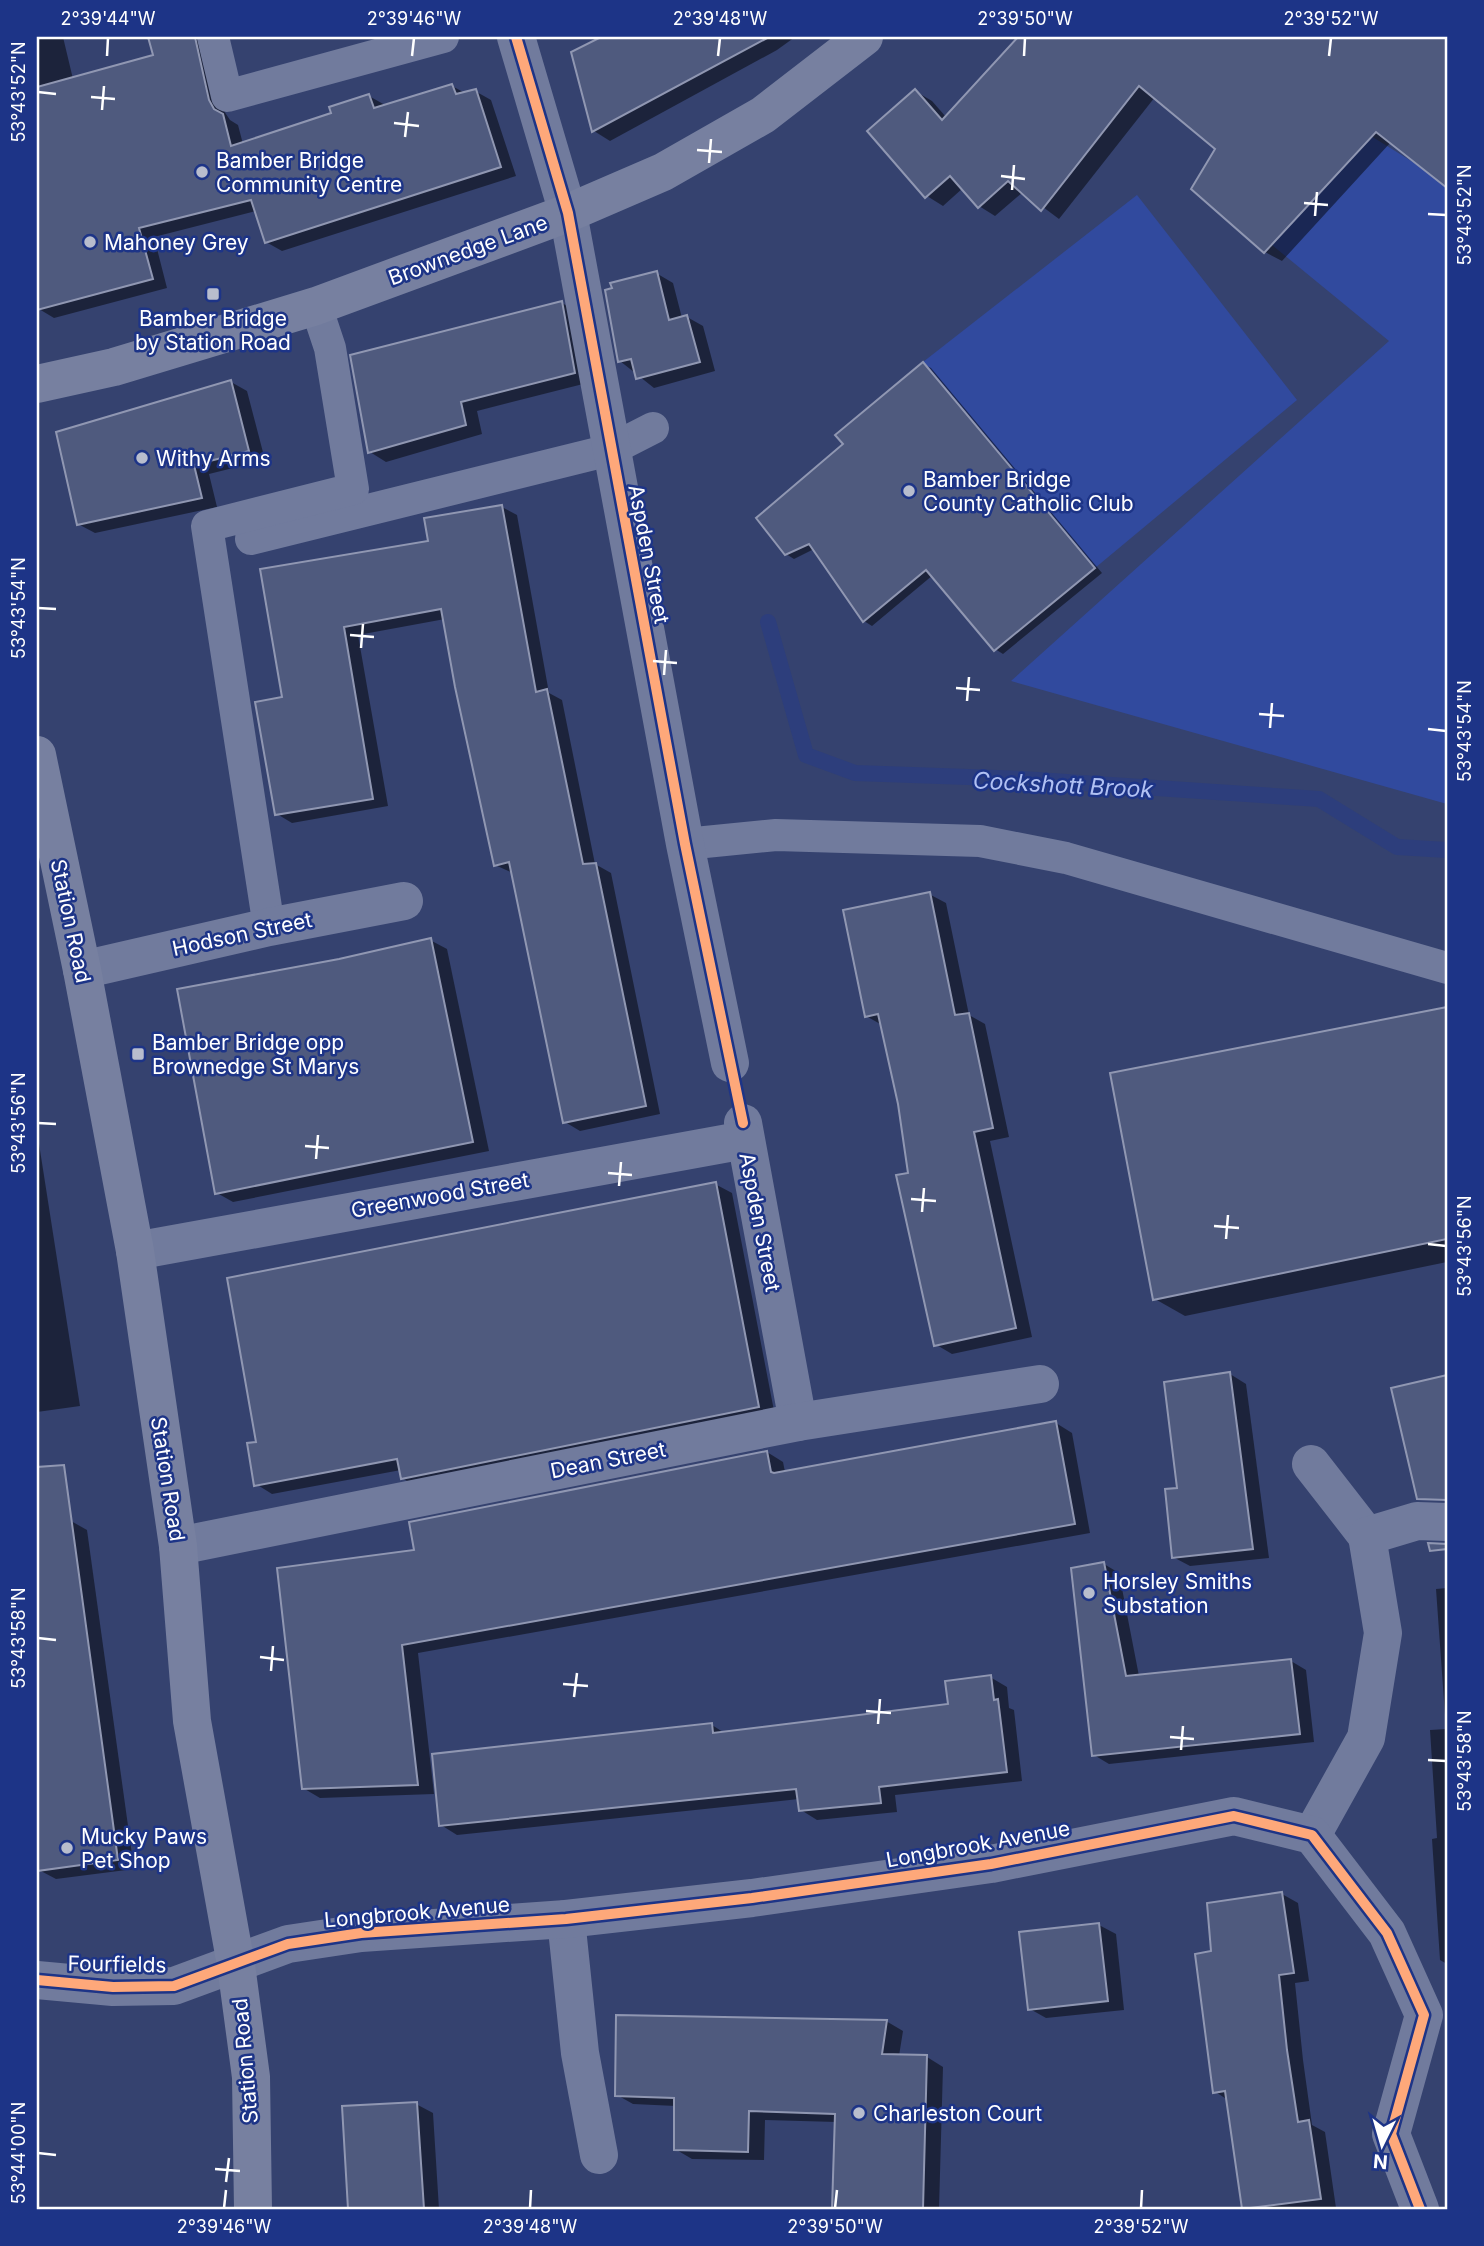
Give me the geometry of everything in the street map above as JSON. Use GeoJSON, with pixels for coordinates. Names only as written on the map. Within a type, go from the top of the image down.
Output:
{"type":"FeatureCollection","features":[{"type":"Feature","properties":{"kind":"main road","name":"Brownedge Lane"},"geometry":{"type":"LineString","coordinates":[[37,384],[114,367],[316,306],[568,213],[663,172],[763,115],[864,37]]}},
{"type":"Feature","properties":{"kind":"main road","name":"Station Road"},"geometry":{"type":"LineString","coordinates":[[37,755],[82,970],[135,1251],[178,1546],[192,1721],[236,1965],[251,2077],[253,2209]]}},
{"type":"Feature","properties":{"kind":"street","name":"Aspden Street"},"geometry":{"type":"LineString","coordinates":[[516,37],[568,213],[685,844],[730,1063]]}},
{"type":"Feature","properties":{"kind":"street","name":"Hodson Street"},"geometry":{"type":"LineString","coordinates":[[82,970],[269,927],[404,901]]}},
{"type":"Feature","properties":{"kind":"street","name":"Aspden Street"},"geometry":{"type":"LineString","coordinates":[[744,1131],[798,1422]]}},
{"type":"Feature","properties":{"kind":"street","name":"Greenwood Street"},"geometry":{"type":"LineString","coordinates":[[135,1251],[744,1131]]}},
{"type":"Feature","properties":{"kind":"street","name":"Dean Street"},"geometry":{"type":"LineString","coordinates":[[178,1546],[798,1422],[1040,1384]]}},
{"type":"Feature","properties":{"kind":"street"},"geometry":{"type":"LineString","coordinates":[[1311,1464],[1367,1536],[1383,1633],[1366,1738],[1312,1835],[1387,1933],[1436,2017],[1391,2134],[1420,2209]]}},
{"type":"Feature","properties":{"kind":"street"},"geometry":{"type":"LineString","coordinates":[[1367,1536],[1417,1521],[1447,1522]]}},
{"type":"Feature","properties":{"kind":"street","name":"Longbrook Avenue"},"geometry":{"type":"LineString","coordinates":[[236,1965],[288,1944],[361,1933],[566,1919],[752,1898],[991,1864],[1234,1816],[1312,1835]]}},
{"type":"Feature","properties":{"kind":"street"},"geometry":{"type":"LineString","coordinates":[[566,1919],[580,2053],[598,2155]]}},
{"type":"Feature","properties":{"kind":"street","name":"Fourfields"},"geometry":{"type":"LineString","coordinates":[[37,1980],[113,1987],[174,1986],[236,1965]]}},
{"type":"Feature","properties":{"kind":"lane"},"geometry":{"type":"LineString","coordinates":[[213,37],[227,96],[443,37]]}},
{"type":"Feature","properties":{"kind":"lane"},"geometry":{"type":"LineString","coordinates":[[269,927],[207,526],[353,489],[330,348],[316,306]]}},
{"type":"Feature","properties":{"kind":"lane"},"geometry":{"type":"LineString","coordinates":[[251,539],[610,450],[653,428]]}},
{"type":"Feature","properties":{"kind":"lane"},"geometry":{"type":"LineString","coordinates":[[685,844],[776,835],[980,841],[1066,858],[1447,968]]}},
{"type":"Feature","properties":{"kind":"shaded area"},"geometry":{"type":"Polygon","coordinates":[[[1371,136],[1416,164],[1447,188],[1447,804],[1011,681],[1389,341],[1272,245],[1371,136]]]}},
{"type":"Feature","properties":{"kind":"shaded area"},"geometry":{"type":"Polygon","coordinates":[[[1137,195],[1297,400],[1095,568],[923,362],[1137,195]]]}},
{"type":"Feature","properties":{"kind":"building"},"geometry":{"type":"Polygon","coordinates":[[[148,37],[195,37],[209,100],[214,109],[223,114],[231,146],[331,113],[329,107],[369,94],[374,108],[452,84],[456,94],[476,89],[501,167],[265,243],[251,200],[139,228],[153,279],[37,310],[37,87],[153,55],[148,37]]]}},
{"type":"Feature","properties":{"kind":"building"},"geometry":{"type":"Polygon","coordinates":[[[601,37],[769,37],[592,132],[571,52],[601,37]]]}},
{"type":"Feature","properties":{"kind":"building"},"geometry":{"type":"Polygon","coordinates":[[[1018,37],[1447,37],[1447,188],[1376,132],[1264,253],[1191,189],[1215,149],[1139,86],[1041,211],[1008,181],[978,208],[950,176],[925,198],[867,131],[915,89],[942,120],[1018,37]]]}},
{"type":"Feature","properties":{"kind":"building"},"geometry":{"type":"Polygon","coordinates":[[[657,271],[669,320],[687,315],[700,362],[636,379],[631,359],[618,362],[605,290],[612,288],[610,283],[657,271]]]}},
{"type":"Feature","properties":{"kind":"building"},"geometry":{"type":"Polygon","coordinates":[[[562,301],[575,373],[461,402],[466,425],[368,453],[350,355],[562,301]]]}},
{"type":"Feature","properties":{"kind":"building","name":"Bamber Bridge County Catholic Club"},"geometry":{"type":"Polygon","coordinates":[[[923,362],[1095,568],[994,651],[926,570],[863,622],[809,544],[785,555],[756,518],[843,444],[835,435],[923,362]]]}},
{"type":"Feature","properties":{"kind":"building","name":"Withy Arms"},"geometry":{"type":"Polygon","coordinates":[[[231,380],[249,451],[194,465],[202,498],[77,525],[56,432],[231,380]]]}},
{"type":"Feature","properties":{"kind":"building"},"geometry":{"type":"Polygon","coordinates":[[[502,505],[536,692],[547,689],[583,864],[596,863],[646,1106],[563,1123],[509,862],[494,866],[441,609],[344,627],[373,799],[275,815],[255,702],[282,697],[260,569],[428,541],[424,518],[502,505]]]}},
{"type":"Feature","properties":{"kind":"building"},"geometry":{"type":"Polygon","coordinates":[[[930,892],[955,1015],[969,1013],[993,1128],[974,1132],[1016,1328],[934,1346],[896,1175],[908,1173],[898,1104],[878,1014],[865,1017],[843,910],[930,892]]]}},
{"type":"Feature","properties":{"kind":"building"},"geometry":{"type":"Polygon","coordinates":[[[431,938],[473,1142],[215,1194],[177,989],[339,959],[431,938]]]}},
{"type":"Feature","properties":{"kind":"building"},"geometry":{"type":"Polygon","coordinates":[[[1447,1007],[1447,1239],[1153,1300],[1110,1073],[1447,1007]]]}},
{"type":"Feature","properties":{"kind":"building"},"geometry":{"type":"Polygon","coordinates":[[[716,1182],[759,1407],[401,1479],[397,1459],[254,1486],[247,1443],[256,1442],[227,1278],[716,1182]]]}},
{"type":"Feature","properties":{"kind":"building"},"geometry":{"type":"Polygon","coordinates":[[[1230,1372],[1253,1549],[1172,1558],[1165,1489],[1177,1488],[1164,1382],[1230,1372]]]}},
{"type":"Feature","properties":{"kind":"building"},"geometry":{"type":"Polygon","coordinates":[[[1447,1375],[1447,1500],[1417,1499],[1391,1388],[1447,1375]]]}},
{"type":"Feature","properties":{"kind":"building"},"geometry":{"type":"Polygon","coordinates":[[[1056,1421],[1075,1524],[402,1645],[418,1785],[302,1789],[277,1568],[414,1550],[409,1522],[767,1451],[771,1472],[774,1473],[1056,1421]]]}},
{"type":"Feature","properties":{"kind":"building"},"geometry":{"type":"Polygon","coordinates":[[[64,1465],[118,1860],[37,1871],[37,1467],[64,1465]]]}},
{"type":"Feature","properties":{"kind":"building"},"geometry":{"type":"Polygon","coordinates":[[[1428,1543],[1447,1544],[1447,1549],[1430,1551],[1428,1543]]]}},
{"type":"Feature","properties":{"kind":"building"},"geometry":{"type":"Polygon","coordinates":[[[1104,1562],[1126,1676],[1291,1659],[1300,1734],[1092,1756],[1071,1568],[1104,1562]]]}},
{"type":"Feature","properties":{"kind":"building"},"geometry":{"type":"Polygon","coordinates":[[[991,1675],[994,1700],[998,1699],[1007,1772],[879,1787],[881,1803],[799,1811],[796,1789],[439,1826],[432,1754],[712,1723],[713,1733],[948,1704],[945,1681],[991,1675]]]}},
{"type":"Feature","properties":{"kind":"building"},"geometry":{"type":"Polygon","coordinates":[[[1282,1892],[1294,1973],[1279,1975],[1287,2050],[1298,2122],[1309,2120],[1321,2199],[1242,2209],[1225,2091],[1213,2093],[1195,1954],[1211,1951],[1207,1903],[1282,1892]]]}},
{"type":"Feature","properties":{"kind":"building"},"geometry":{"type":"Polygon","coordinates":[[[1099,1923],[1108,2001],[1028,2010],[1019,1932],[1099,1923]]]}},
{"type":"Feature","properties":{"kind":"building","name":"Charleston Court"},"geometry":{"type":"Polygon","coordinates":[[[616,2015],[887,2020],[882,2054],[927,2055],[923,2209],[832,2209],[835,2114],[749,2111],[748,2152],[674,2150],[674,2098],[615,2096],[616,2015]]]}},
{"type":"Feature","properties":{"kind":"building"},"geometry":{"type":"Polygon","coordinates":[[[417,2102],[424,2209],[348,2209],[342,2106],[417,2102]]]}},
{"type":"Feature","properties":{"kind":"waterway","name":"Cockshott Brook"},"geometry":{"type":"LineString","coordinates":[[768,622],[806,755],[855,773],[1022,779],[1319,799],[1397,847],[1447,850]]}},
{"type":"Feature","properties":{"kind":"cycle path"},"geometry":{"type":"LineString","coordinates":[[516,37],[568,213],[685,844],[743,1123]]}},
{"type":"Feature","properties":{"kind":"cycle path"},"geometry":{"type":"LineString","coordinates":[[37,1980],[113,1987],[174,1986],[288,1944],[361,1933],[566,1919],[752,1898],[991,1864],[1234,1816],[1312,1835],[1387,1933],[1424,2015],[1391,2134],[1420,2209]]}},
{"type":"Feature","properties":{"kind":"place","name":"Bamber Bridge Community Centre"},"geometry":{"type":"Point","coordinates":[202,172]}},
{"type":"Feature","properties":{"kind":"place","name":"Mahoney Grey"},"geometry":{"type":"Point","coordinates":[90,242]}},
{"type":"Feature","properties":{"kind":"place","name":"Bamber Bridge by Station Road"},"geometry":{"type":"Point","coordinates":[213,294]}},
{"type":"Feature","properties":{"kind":"place","name":"Withy Arms"},"geometry":{"type":"Point","coordinates":[142,458]}},
{"type":"Feature","properties":{"kind":"place","name":"Bamber Bridge County Catholic Club"},"geometry":{"type":"Point","coordinates":[909,491]}},
{"type":"Feature","properties":{"kind":"place","name":"Bamber Bridge opp Brownedge St Marys"},"geometry":{"type":"Point","coordinates":[138,1054]}},
{"type":"Feature","properties":{"kind":"place","name":"Horsley Smiths Substation"},"geometry":{"type":"Point","coordinates":[1089,1593]}},
{"type":"Feature","properties":{"kind":"place","name":"Mucky Paws Pet Shop"},"geometry":{"type":"Point","coordinates":[67,1848]}},
{"type":"Feature","properties":{"kind":"place","name":"Charleston Court"},"geometry":{"type":"Point","coordinates":[859,2113]}}]}
